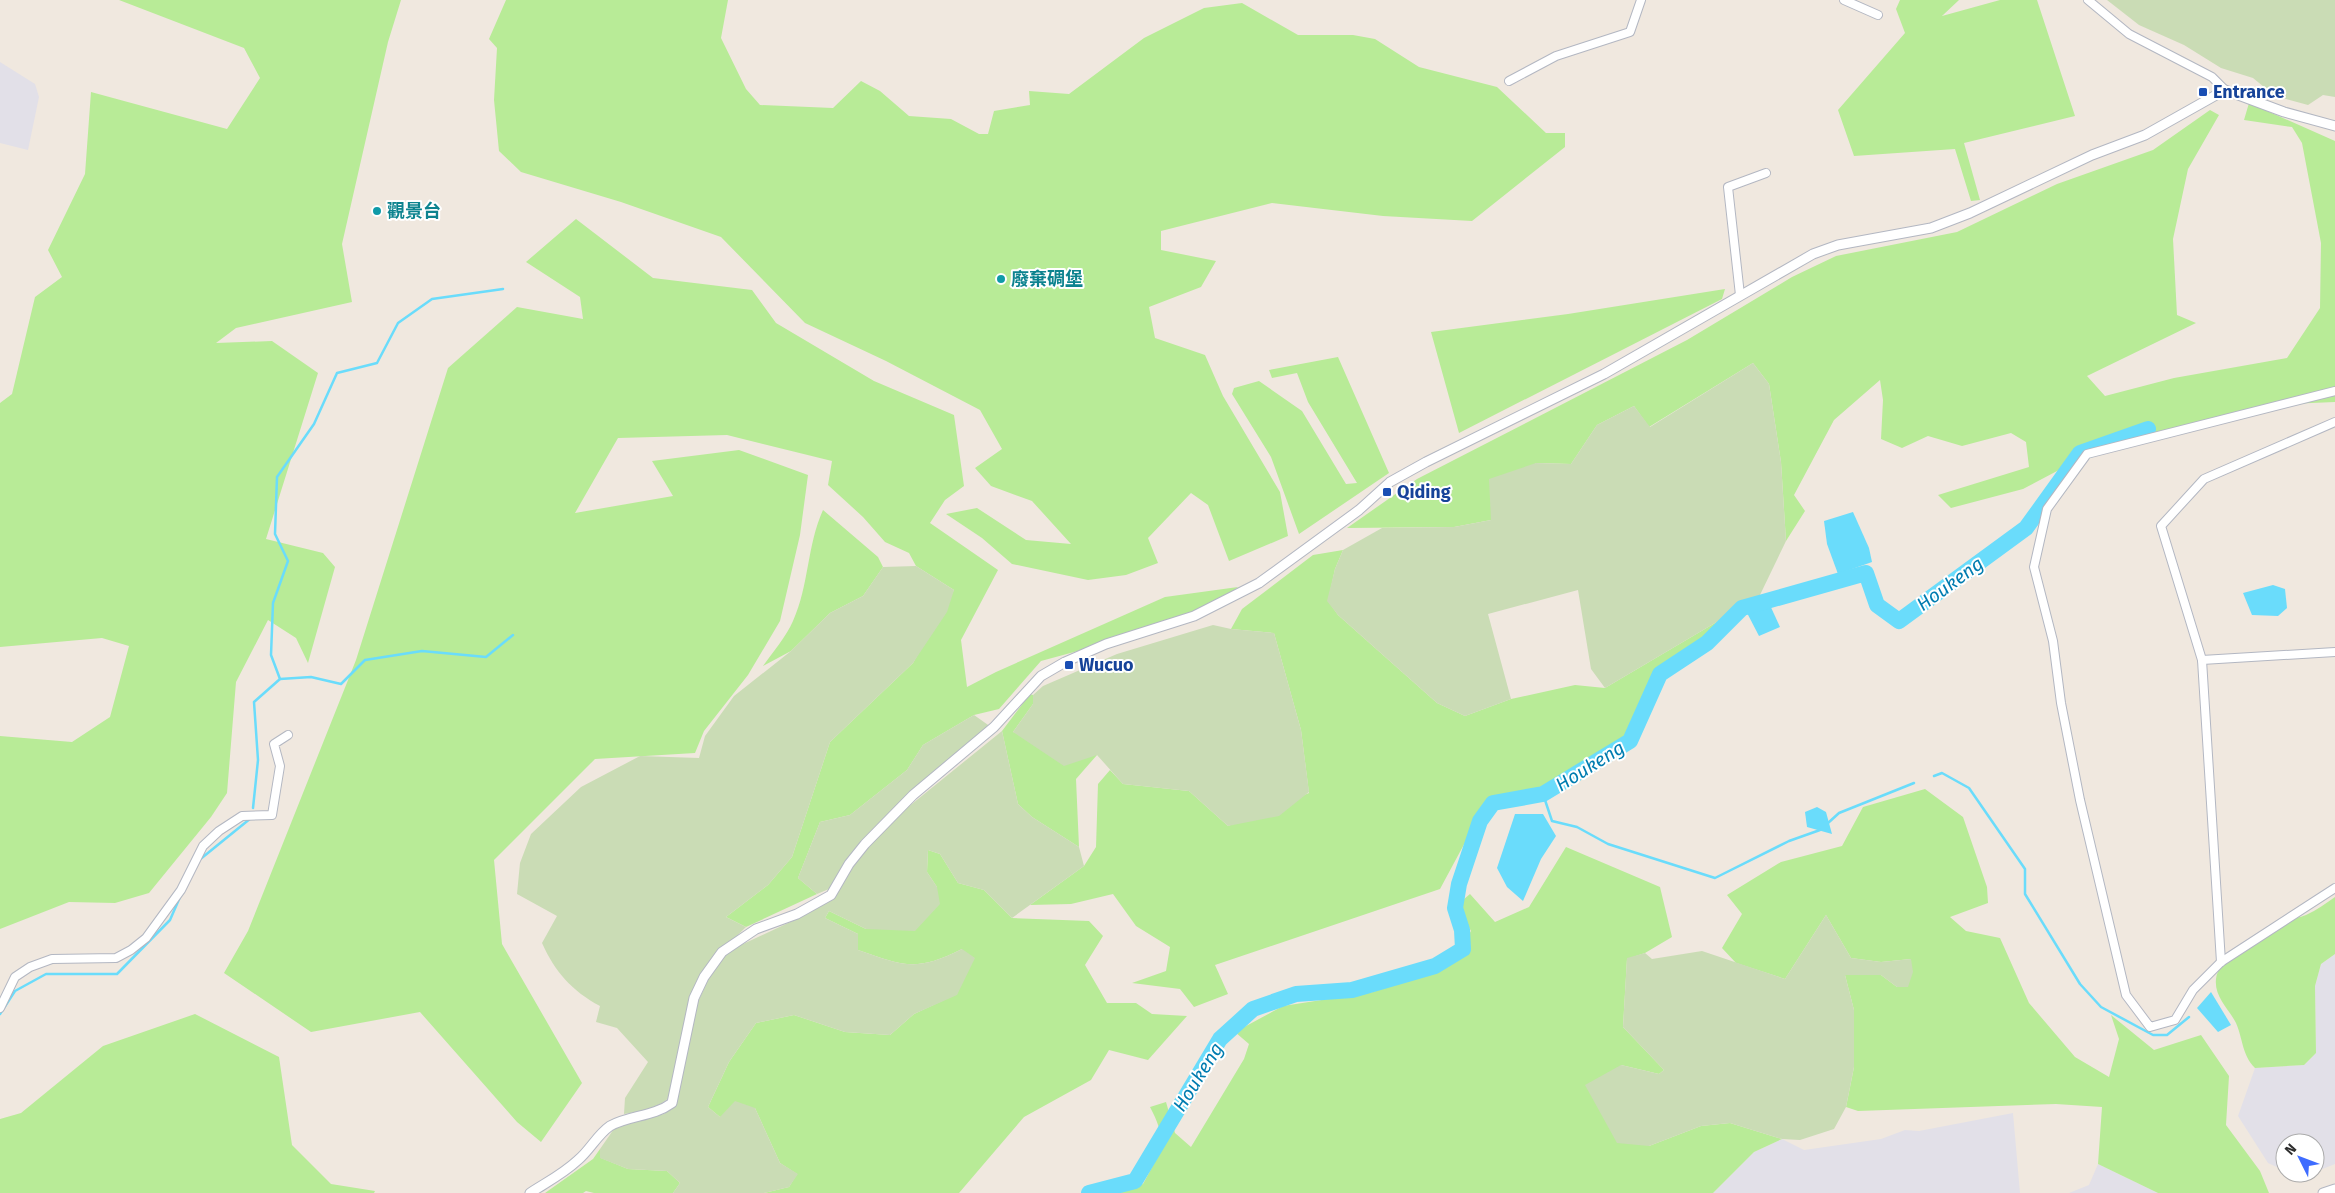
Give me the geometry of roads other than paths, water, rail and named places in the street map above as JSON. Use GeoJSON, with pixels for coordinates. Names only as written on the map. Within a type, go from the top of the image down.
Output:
{"type":"FeatureCollection","features":[{"type":"Feature","properties":{"kind":"street"},"geometry":{"type":"LineString","coordinates":[[1509,81],[1556,56],[1630,32],[1641,0]]}},
{"type":"Feature","properties":{"kind":"street"},"geometry":{"type":"LineString","coordinates":[[1844,0],[1878,15]]}},
{"type":"Feature","properties":{"kind":"street"},"geometry":{"type":"LineString","coordinates":[[2088,0],[2128,34],[2212,77],[2225,90],[2284,112],[2335,126]]}},
{"type":"Feature","properties":{"kind":"street"},"geometry":{"type":"LineString","coordinates":[[530,1193],[560,1177],[580,1158],[602,1132],[612,1125],[652,1114],[672,1103],[694,998],[704,978],[722,952],[756,928],[798,914],[831,895],[849,864],[865,844],[913,795],[994,727],[1041,676],[1065,662],[1106,644],[1194,616],[1259,583],[1359,510],[1390,482],[1426,462],[1604,374],[1812,254],[1838,245],[1931,228],[1970,213],[2092,155],[2145,135],[2225,90]]}},
{"type":"Feature","properties":{"kind":"street"},"geometry":{"type":"LineString","coordinates":[[1740,295],[1728,186],[1766,173]]}},
{"type":"Feature","properties":{"kind":"street"},"geometry":{"type":"LineString","coordinates":[[2335,391],[2087,454],[2047,509],[2034,567],[2053,641],[2061,703],[2080,800],[2126,995],[2150,1027],[2175,1020],[2194,990],[2221,962],[2335,888]]}},
{"type":"Feature","properties":{"kind":"street"},"geometry":{"type":"LineString","coordinates":[[2221,962],[2202,660],[2161,526],[2204,479],[2335,422]]}},
{"type":"Feature","properties":{"kind":"street"},"geometry":{"type":"LineString","coordinates":[[2202,660],[2335,652]]}},
{"type":"Feature","properties":{"kind":"street"},"geometry":{"type":"LineString","coordinates":[[0,1008],[15,977],[30,967],[52,959],[116,958],[146,938],[181,890],[203,846],[219,831],[242,816],[272,815],[280,766],[274,744],[288,735]]}},
{"type":"Feature","properties":{"kind":"street"},"geometry":{"type":"LineString","coordinates":[[2323,1193],[2335,1189]]}},
{"type":"Feature","properties":{"kind":"water"},"geometry":{"type":"Polygon","coordinates":[[[1853,512],[1869,548],[1872,562],[1838,574],[1827,544],[1824,521],[1853,512]]]}},
{"type":"Feature","properties":{"kind":"water"},"geometry":{"type":"Polygon","coordinates":[[[2273,585],[2285,589],[2287,608],[2278,616],[2252,615],[2243,593],[2273,585]]]}},
{"type":"Feature","properties":{"kind":"water"},"geometry":{"type":"Polygon","coordinates":[[[1769,603],[1780,627],[1759,636],[1745,609],[1769,603]]]}},
{"type":"Feature","properties":{"kind":"water"},"geometry":{"type":"Polygon","coordinates":[[[1817,807],[1826,812],[1832,834],[1807,827],[1805,812],[1817,807]]]}},
{"type":"Feature","properties":{"kind":"water"},"geometry":{"type":"Polygon","coordinates":[[[1515,814],[1543,814],[1556,836],[1541,859],[1523,901],[1507,887],[1497,868],[1515,814]]]}},
{"type":"Feature","properties":{"kind":"water"},"geometry":{"type":"Polygon","coordinates":[[[2211,992],[2231,1025],[2218,1032],[2197,1008],[2211,992]]]}},
{"type":"Feature","properties":{"kind":"waterway"},"geometry":{"type":"LineString","coordinates":[[253,808],[258,760],[254,702],[280,679],[271,655],[273,603],[288,561],[275,534],[277,477],[314,424],[337,373],[377,363],[398,323],[432,299],[503,289]]}},
{"type":"Feature","properties":{"kind":"waterway","name":"Houkeng"},"geometry":{"type":"LineString","coordinates":[[1089,1193],[1135,1181],[1220,1039],[1253,1009],[1296,994],[1352,990],[1435,966],[1463,949],[1462,930],[1455,908],[1459,884],[1480,821],[1493,803],[1543,794],[1630,741],[1660,674],[1707,643],[1742,608],[1866,573],[1877,605],[1899,621],[2026,528],[2080,453],[2148,429]]}},
{"type":"Feature","properties":{"kind":"waterway"},"geometry":{"type":"LineString","coordinates":[[280,679],[311,677],[341,684],[365,660],[422,651],[486,657],[513,635]]}},
{"type":"Feature","properties":{"kind":"waterway"},"geometry":{"type":"LineString","coordinates":[[1934,776],[1942,773],[1969,788],[2025,869],[2025,894],[2080,984],[2101,1007],[2153,1035],[2167,1035],[2189,1017]]}},
{"type":"Feature","properties":{"kind":"waterway"},"geometry":{"type":"LineString","coordinates":[[1828,823],[1839,813],[1914,783]]}},
{"type":"Feature","properties":{"kind":"waterway"},"geometry":{"type":"LineString","coordinates":[[1543,794],[1552,821],[1577,827],[1608,844],[1715,878],[1789,841],[1820,830]]}},
{"type":"Feature","properties":{"kind":"waterway"},"geometry":{"type":"LineString","coordinates":[[198,861],[251,818]]}},
{"type":"Feature","properties":{"kind":"waterway"},"geometry":{"type":"LineString","coordinates":[[0,1014],[15,991],[46,974],[117,974],[170,920],[180,897]]}},
{"type":"Feature","properties":{"kind":"place","name":"Entrance"},"geometry":{"type":"Point","coordinates":[2203,92]}},
{"type":"Feature","properties":{"kind":"place","name":"觀景台"},"geometry":{"type":"Point","coordinates":[377,211]}},
{"type":"Feature","properties":{"kind":"place","name":"廢棄碉堡"},"geometry":{"type":"Point","coordinates":[1001,279]}},
{"type":"Feature","properties":{"kind":"place","name":"Qiding"},"geometry":{"type":"Point","coordinates":[1387,492]}},
{"type":"Feature","properties":{"kind":"place","name":"Wucuo"},"geometry":{"type":"Point","coordinates":[1069,665]}}]}
